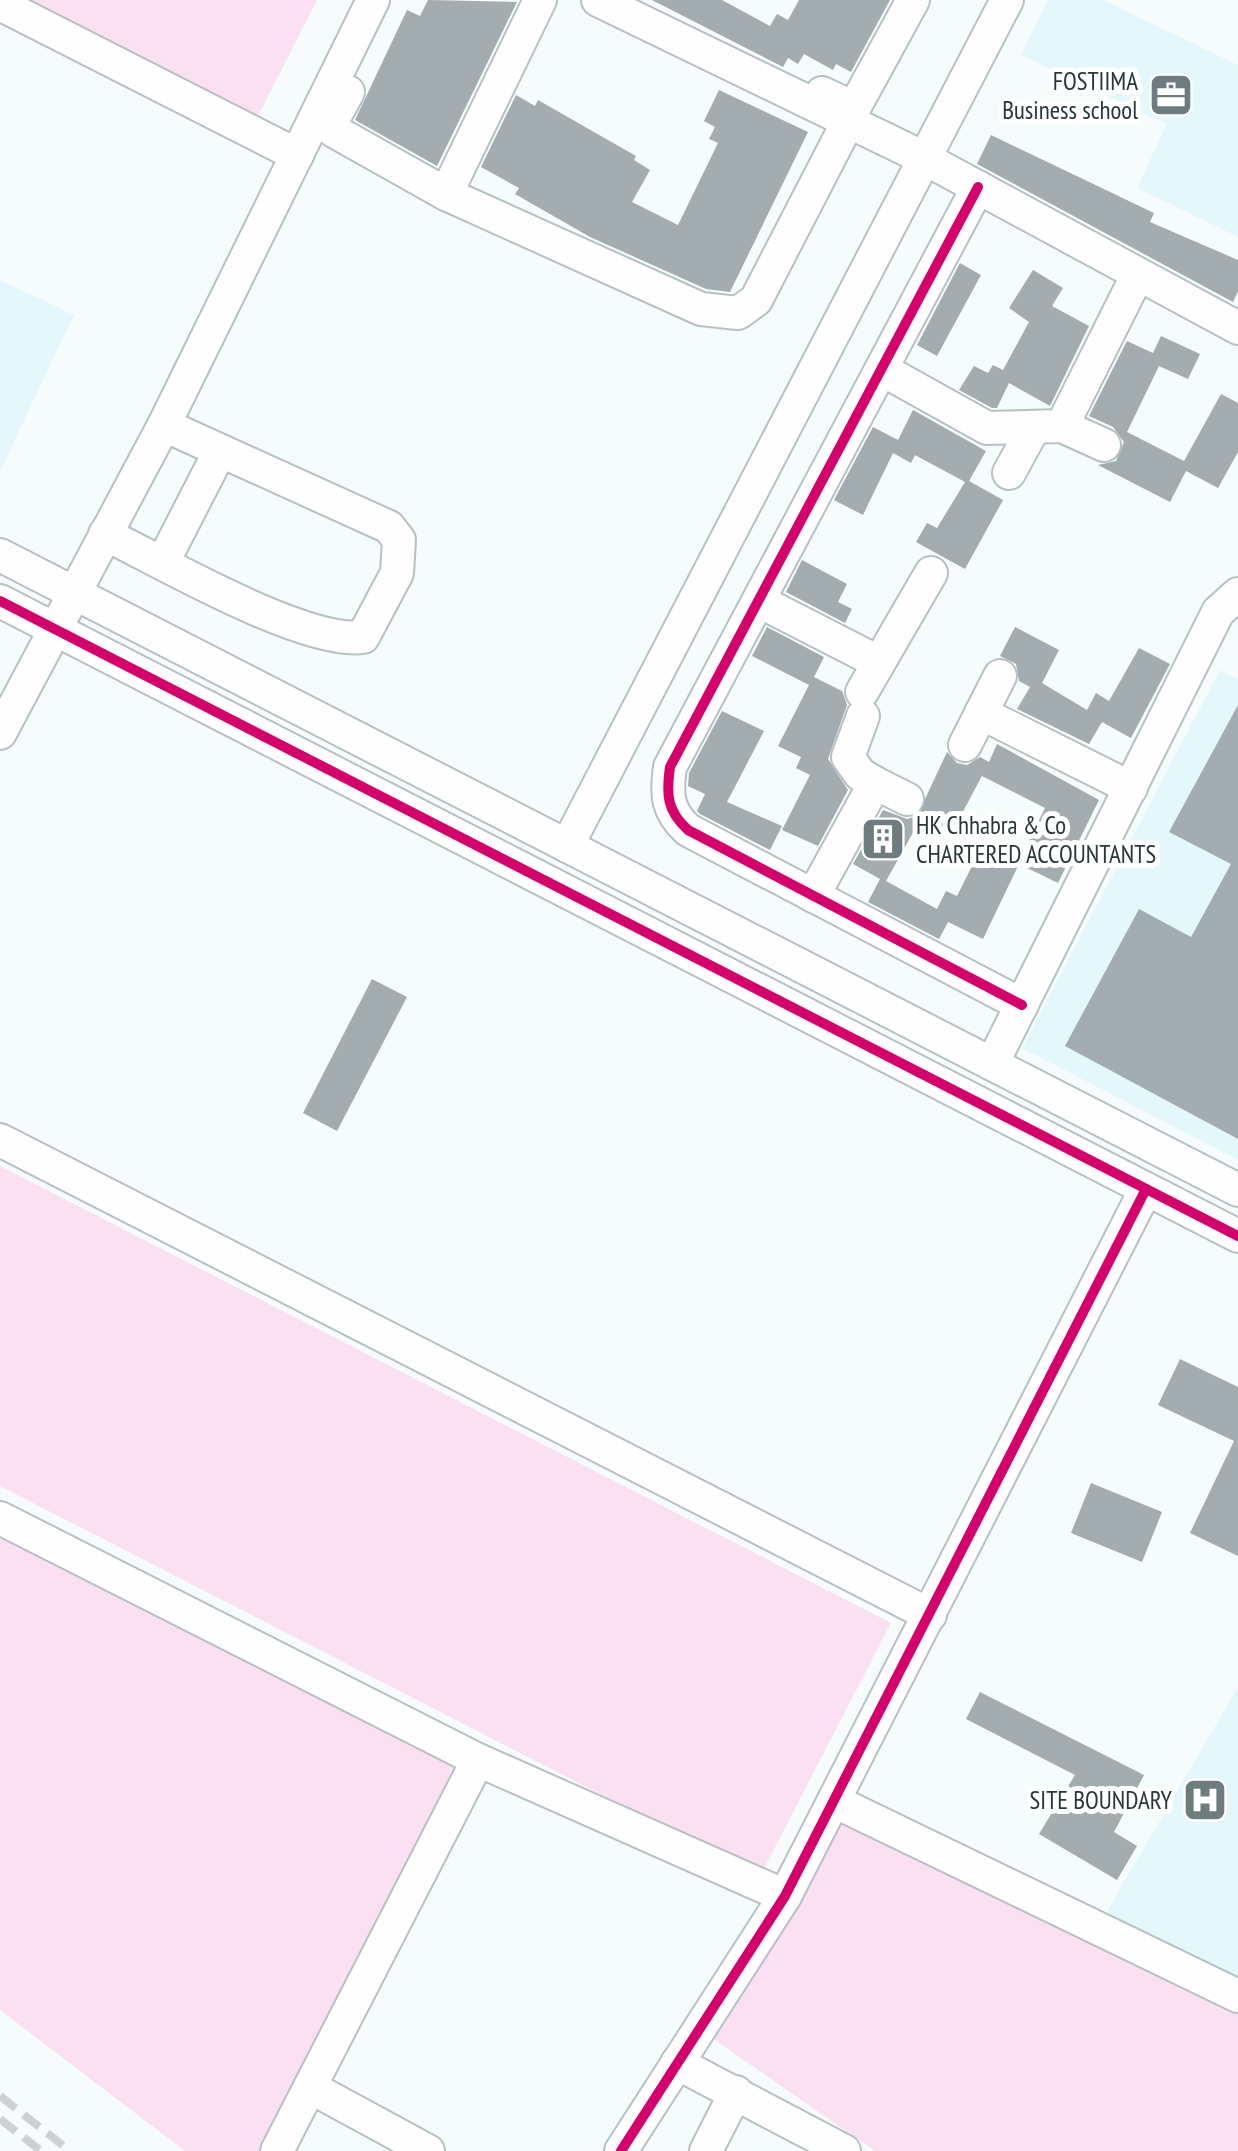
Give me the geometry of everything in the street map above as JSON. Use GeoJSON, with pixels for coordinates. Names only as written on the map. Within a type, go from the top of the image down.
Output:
{"type":"FeatureCollection","features":[{"type":"Feature","properties":{"kind":"street"},"geometry":{"type":"LineString","coordinates":[[0,733],[164,426],[372,0]]}},
{"type":"Feature","properties":{"kind":"street"},"geometry":{"type":"LineString","coordinates":[[397,0],[332,127],[446,194],[700,309],[738,313],[756,300],[848,122]]}},
{"type":"Feature","properties":{"kind":"street"},"geometry":{"type":"LineString","coordinates":[[446,194],[540,0]]}},
{"type":"Feature","properties":{"kind":"street"},"geometry":{"type":"LineString","coordinates":[[598,0],[922,157],[1238,328]]}},
{"type":"Feature","properties":{"kind":"street"},"geometry":{"type":"LineString","coordinates":[[640,0],[854,108],[912,0]]}},
{"type":"Feature","properties":{"kind":"street"},"geometry":{"type":"LineString","coordinates":[[567,846],[1007,0]]}},
{"type":"Feature","properties":{"kind":"street"},"geometry":{"type":"LineString","coordinates":[[0,4],[297,155]]}},
{"type":"Feature","properties":{"kind":"street"},"geometry":{"type":"LineString","coordinates":[[978,187],[670,767],[666,793],[673,816],[688,830],[1022,1006]]}},
{"type":"Feature","properties":{"kind":"street"},"geometry":{"type":"LineString","coordinates":[[1009,472],[1048,427],[1138,274]]}},
{"type":"Feature","properties":{"kind":"street"},"geometry":{"type":"LineString","coordinates":[[883,370],[987,428],[1048,427],[1104,446]]}},
{"type":"Feature","properties":{"kind":"street"},"geometry":{"type":"LineString","coordinates":[[105,534],[245,602],[344,640],[363,637],[398,573],[399,540],[389,527],[164,426]]}},
{"type":"Feature","properties":{"kind":"street"},"geometry":{"type":"LineString","coordinates":[[163,562],[220,451]]}},
{"type":"Feature","properties":{"kind":"street"},"geometry":{"type":"LineString","coordinates":[[0,555],[1238,1190]]}},
{"type":"Feature","properties":{"kind":"street"},"geometry":{"type":"LineString","coordinates":[[907,799],[860,774],[848,757],[878,662],[931,573]]}},
{"type":"Feature","properties":{"kind":"street"},"geometry":{"type":"LineString","coordinates":[[992,1064],[1218,612],[1238,594]]}},
{"type":"Feature","properties":{"kind":"street"},"geometry":{"type":"LineString","coordinates":[[0,601],[1238,1236]]}},
{"type":"Feature","properties":{"kind":"street"},"geometry":{"type":"LineString","coordinates":[[758,601],[878,662]]}},
{"type":"Feature","properties":{"kind":"street"},"geometry":{"type":"LineString","coordinates":[[966,745],[1000,676]]}},
{"type":"Feature","properties":{"kind":"street"},"geometry":{"type":"LineString","coordinates":[[981,713],[1131,788]]}},
{"type":"Feature","properties":{"kind":"street"},"geometry":{"type":"LineString","coordinates":[[813,896],[876,783]]}},
{"type":"Feature","properties":{"kind":"street"},"geometry":{"type":"LineString","coordinates":[[0,1140],[930,1615]]}},
{"type":"Feature","properties":{"kind":"street"},"geometry":{"type":"LineString","coordinates":[[621,2151],[785,1896],[1146,1189]]}},
{"type":"Feature","properties":{"kind":"street"},"geometry":{"type":"LineString","coordinates":[[0,1518],[478,1760],[785,1896]]}},
{"type":"Feature","properties":{"kind":"street"},"geometry":{"type":"LineString","coordinates":[[278,2151],[478,1760]]}},
{"type":"Feature","properties":{"kind":"street"},"geometry":{"type":"LineString","coordinates":[[834,1801],[1238,1996]]}},
{"type":"Feature","properties":{"kind":"street"},"geometry":{"type":"LineString","coordinates":[[676,2064],[844,2151]]}},
{"type":"Feature","properties":{"kind":"street"},"geometry":{"type":"LineString","coordinates":[[310,2088],[428,2151]]}},
{"type":"Feature","properties":{"kind":"street"},"geometry":{"type":"LineString","coordinates":[[706,2151],[736,2092]]}},
{"type":"Feature","properties":{"kind":"shaded area"},"geometry":{"type":"Polygon","coordinates":[[[31,0],[317,0],[256,120],[31,0]]]}},
{"type":"Feature","properties":{"kind":"shaded area","name":"FOSTIIMA Business school"},"geometry":{"type":"Polygon","coordinates":[[[1048,0],[1103,0],[1238,65],[1238,237],[1137,188],[1167,124],[1021,55],[1048,0]]]}},
{"type":"Feature","properties":{"kind":"shaded area"},"geometry":{"type":"Polygon","coordinates":[[[0,280],[74,315],[0,471],[0,280]]]}},
{"type":"Feature","properties":{"kind":"shaded area"},"geometry":{"type":"Polygon","coordinates":[[[1220,670],[1238,679],[1238,1160],[1022,1048],[1220,670]]]}},
{"type":"Feature","properties":{"kind":"shaded area"},"geometry":{"type":"Polygon","coordinates":[[[0,1166],[891,1623],[760,1876],[0,1486],[0,1166]]]}},
{"type":"Feature","properties":{"kind":"shaded area"},"geometry":{"type":"Polygon","coordinates":[[[0,1522],[478,1760],[278,2151],[185,2151],[0,2010],[0,1522]]]}},
{"type":"Feature","properties":{"kind":"shaded area","name":"SITE BOUNDARY"},"geometry":{"type":"Polygon","coordinates":[[[1238,1687],[1238,1979],[1106,1913],[1238,1687]]]}},
{"type":"Feature","properties":{"kind":"shaded area"},"geometry":{"type":"Polygon","coordinates":[[[834,1801],[1238,2002],[1238,2151],[875,2151],[699,2029],[834,1801]]]}},
{"type":"Feature","properties":{"kind":"building"},"geometry":{"type":"Polygon","coordinates":[[[428,0],[517,2],[437,166],[355,120],[407,10],[420,16],[428,0]]]}},
{"type":"Feature","properties":{"kind":"building"},"geometry":{"type":"Polygon","coordinates":[[[652,0],[722,0],[770,26],[777,14],[788,20],[799,0],[890,0],[851,72],[836,64],[833,70],[804,54],[798,64],[788,58],[783,67],[652,0]]]}},
{"type":"Feature","properties":{"kind":"building"},"geometry":{"type":"Polygon","coordinates":[[[719,90],[808,132],[730,292],[706,289],[590,237],[515,194],[519,188],[481,167],[516,95],[535,106],[538,100],[636,156],[634,160],[650,170],[632,202],[678,225],[718,143],[709,139],[715,127],[704,121],[719,90]]]}},
{"type":"Feature","properties":{"kind":"building"},"geometry":{"type":"Polygon","coordinates":[[[991,135],[1154,213],[1150,222],[1238,260],[1238,291],[1233,302],[977,164],[991,135]]]}},
{"type":"Feature","properties":{"kind":"building"},"geometry":{"type":"Polygon","coordinates":[[[960,263],[981,275],[937,356],[917,345],[960,263]]]}},
{"type":"Feature","properties":{"kind":"building"},"geometry":{"type":"Polygon","coordinates":[[[1033,270],[1063,288],[1052,306],[1089,326],[1050,406],[1009,383],[997,408],[992,408],[959,390],[974,366],[988,373],[993,365],[1003,370],[1029,322],[1009,308],[1033,270]]]}},
{"type":"Feature","properties":{"kind":"building"},"geometry":{"type":"Polygon","coordinates":[[[1161,336],[1200,354],[1188,379],[1159,366],[1127,432],[1184,461],[1221,394],[1238,403],[1238,452],[1218,488],[1186,471],[1170,502],[1098,465],[1116,461],[1124,442],[1113,427],[1089,416],[1127,341],[1153,353],[1161,336]]]}},
{"type":"Feature","properties":{"kind":"building"},"geometry":{"type":"Polygon","coordinates":[[[913,410],[986,451],[969,481],[1003,500],[965,569],[916,542],[927,523],[937,528],[965,482],[915,455],[911,463],[893,453],[863,515],[834,500],[873,427],[898,440],[913,410]]]}},
{"type":"Feature","properties":{"kind":"building"},"geometry":{"type":"Polygon","coordinates":[[[802,560],[847,584],[838,602],[852,609],[845,623],[786,592],[802,560]]]}},
{"type":"Feature","properties":{"kind":"building"},"geometry":{"type":"Polygon","coordinates":[[[767,627],[824,657],[814,677],[842,691],[847,705],[828,759],[848,790],[818,846],[782,830],[810,775],[796,768],[801,757],[778,746],[809,685],[752,656],[767,627]]]}},
{"type":"Feature","properties":{"kind":"building"},"geometry":{"type":"Polygon","coordinates":[[[1015,627],[1059,650],[1042,683],[1087,710],[1096,693],[1109,701],[1139,648],[1170,664],[1131,738],[1102,722],[1089,744],[1017,709],[1030,687],[1019,681],[1016,664],[1000,656],[1015,627]]]}},
{"type":"Feature","properties":{"kind":"building"},"geometry":{"type":"Polygon","coordinates":[[[1238,705],[1238,1139],[1065,1046],[1139,909],[1191,937],[1231,864],[1169,832],[1238,705]]]}},
{"type":"Feature","properties":{"kind":"building"},"geometry":{"type":"Polygon","coordinates":[[[722,711],[764,731],[727,802],[782,826],[770,850],[700,814],[697,811],[705,794],[688,786],[689,773],[722,711]]]}},
{"type":"Feature","properties":{"kind":"building","name":"HK Chhabra & Co CHARTERED ACCOUNTANTS"},"geometry":{"type":"Polygon","coordinates":[[[997,744],[1099,800],[1058,883],[1019,864],[983,939],[948,922],[939,939],[868,902],[880,879],[853,864],[883,810],[907,819],[917,816],[947,752],[957,763],[967,765],[980,757],[989,762],[997,744]],[[984,772],[950,836],[920,820],[886,881],[937,909],[946,891],[957,896],[982,846],[1020,859],[1045,808],[982,776],[984,772]]]}},
{"type":"Feature","properties":{"kind":"building"},"geometry":{"type":"Polygon","coordinates":[[[372,979],[407,997],[337,1131],[303,1113],[372,979]]]}},
{"type":"Feature","properties":{"kind":"building"},"geometry":{"type":"Polygon","coordinates":[[[1180,1359],[1238,1387],[1238,1556],[1190,1533],[1234,1441],[1158,1405],[1180,1359]]]}},
{"type":"Feature","properties":{"kind":"building"},"geometry":{"type":"Polygon","coordinates":[[[1091,1483],[1162,1512],[1142,1562],[1071,1533],[1091,1483]]]}},
{"type":"Feature","properties":{"kind":"building"},"geometry":{"type":"Polygon","coordinates":[[[980,1692],[1144,1775],[1114,1832],[1137,1846],[1117,1880],[1039,1834],[1075,1775],[966,1719],[980,1692]]]}},
{"type":"Feature","properties":{"kind":"railway"},"geometry":{"type":"LineString","coordinates":[[0,2096],[70,2151]]}},
{"type":"Feature","properties":{"kind":"railway"},"geometry":{"type":"LineString","coordinates":[[0,2119],[41,2151]]}},
{"type":"Feature","properties":{"kind":"cycle path"},"geometry":{"type":"LineString","coordinates":[[978,187],[670,767],[668,794],[672,809],[688,830],[1022,1005]]}},
{"type":"Feature","properties":{"kind":"cycle path"},"geometry":{"type":"LineString","coordinates":[[0,601],[1238,1236]]}},
{"type":"Feature","properties":{"kind":"cycle path"},"geometry":{"type":"LineString","coordinates":[[621,2151],[785,1896],[1146,1189]]}},
{"type":"Feature","properties":{"kind":"place","name":"FOSTIIMA Business school"},"geometry":{"type":"Point","coordinates":[1171,95]}},
{"type":"Feature","properties":{"kind":"place","name":"HK Chhabra & Co CHARTERED ACCOUNTANTS"},"geometry":{"type":"Point","coordinates":[883,839]}},
{"type":"Feature","properties":{"kind":"place","name":"SITE BOUNDARY"},"geometry":{"type":"Point","coordinates":[1205,1800]}}]}
